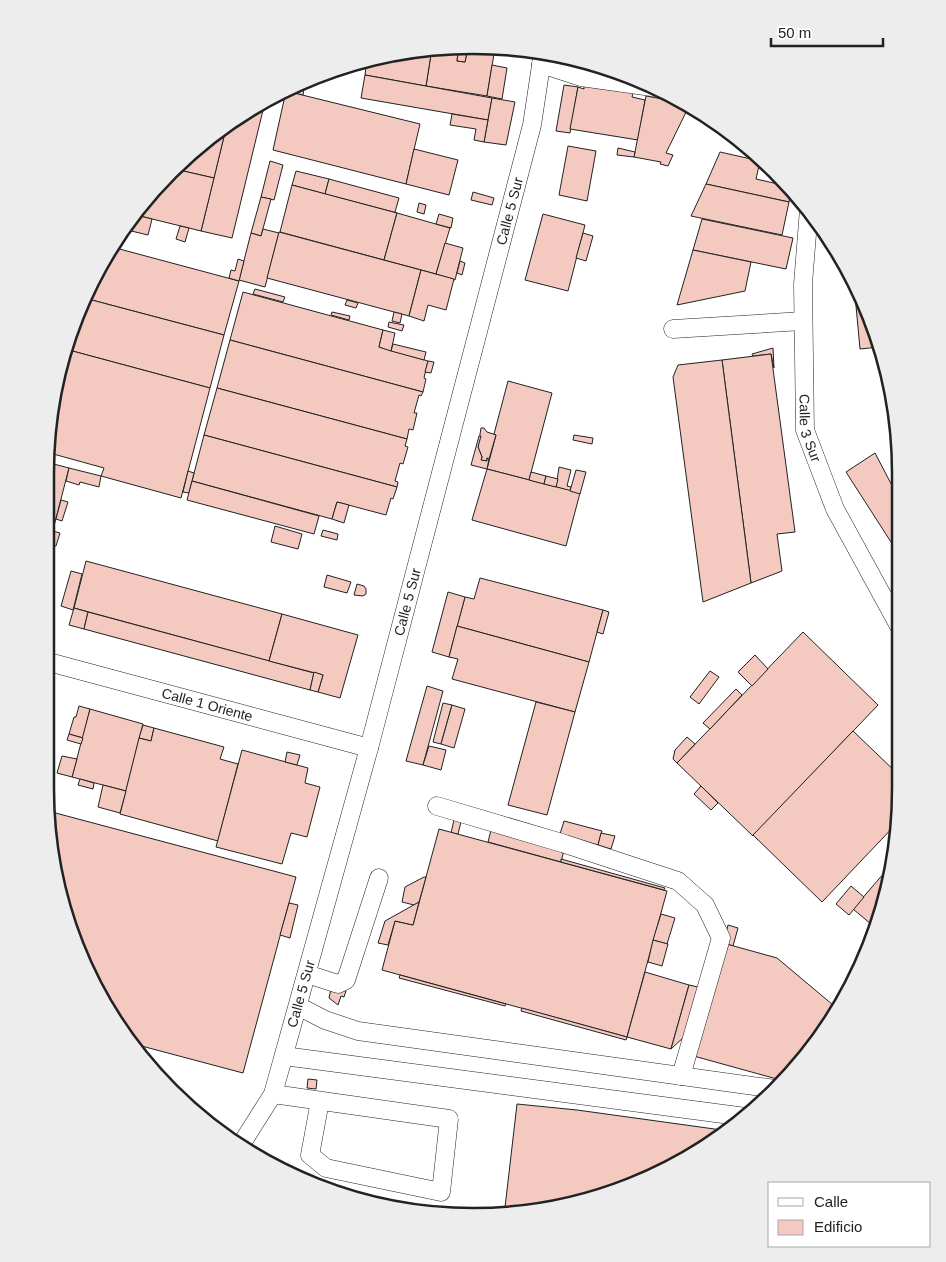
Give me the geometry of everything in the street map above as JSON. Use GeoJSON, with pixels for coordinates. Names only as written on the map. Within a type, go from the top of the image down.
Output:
{"type":"FeatureCollection","features":[{"type":"Feature","properties":{"kind":"street","name":"Calle 5 Sur"},"geometry":{"type":"LineString","coordinates":[[244,1140],[273,1094],[307,974],[369,748],[532,125],[542,60]]}},
{"type":"Feature","properties":{"kind":"street"},"geometry":{"type":"LineString","coordinates":[[547,61],[581,77],[627,83]]}},
{"type":"Feature","properties":{"kind":"street","name":"Calle 3 Sur"},"geometry":{"type":"LineString","coordinates":[[808,221],[803,284],[805,430],[835,509],[892,613]]}},
{"type":"Feature","properties":{"kind":"street"},"geometry":{"type":"LineString","coordinates":[[674,329],[804,321]]}},
{"type":"Feature","properties":{"kind":"street","name":"Calle 1 Oriente"},"geometry":{"type":"LineString","coordinates":[[54,663],[369,748]]}},
{"type":"Feature","properties":{"kind":"street"},"geometry":{"type":"LineString","coordinates":[[437,806],[678,881],[705,905],[721,938],[681,1076]]}},
{"type":"Feature","properties":{"kind":"street"},"geometry":{"type":"LineString","coordinates":[[307,974],[338,984],[346,980],[379,878]]}},
{"type":"Feature","properties":{"kind":"street"},"geometry":{"type":"LineString","coordinates":[[298,1006],[325,1020],[358,1032],[766,1088]]}},
{"type":"Feature","properties":{"kind":"street"},"geometry":{"type":"LineString","coordinates":[[284,1056],[735,1116]]}},
{"type":"Feature","properties":{"kind":"street"},"geometry":{"type":"LineString","coordinates":[[273,1094],[449,1120],[441,1192],[326,1168],[310,1155],[320,1101]]}},
{"type":"Feature","properties":{"kind":"building"},"geometry":{"type":"Polygon","coordinates":[[[467,54],[494,55],[487,96],[426,86],[431,56],[458,55],[457,61],[465,62],[467,54]]]}},
{"type":"Feature","properties":{"kind":"building"},"geometry":{"type":"Polygon","coordinates":[[[467,54],[465,62],[457,61],[458,55],[467,54]]]}},
{"type":"Feature","properties":{"kind":"building"},"geometry":{"type":"Polygon","coordinates":[[[431,56],[426,86],[365,75],[366,68],[431,56]]]}},
{"type":"Feature","properties":{"kind":"building"},"geometry":{"type":"Polygon","coordinates":[[[492,65],[507,68],[502,99],[487,96],[492,65]]]}},
{"type":"Feature","properties":{"kind":"building"},"geometry":{"type":"Polygon","coordinates":[[[365,75],[492,98],[488,120],[361,98],[365,75]]]}},
{"type":"Feature","properties":{"kind":"building"},"geometry":{"type":"Polygon","coordinates":[[[564,85],[578,87],[570,133],[556,131],[564,85]]]}},
{"type":"Feature","properties":{"kind":"building"},"geometry":{"type":"Polygon","coordinates":[[[584,86],[633,93],[632,97],[645,100],[638,140],[570,129],[578,87],[584,89],[584,86]]]}},
{"type":"Feature","properties":{"kind":"building"},"geometry":{"type":"Polygon","coordinates":[[[304,90],[303,95],[296,93],[304,90]]]}},
{"type":"Feature","properties":{"kind":"building"},"geometry":{"type":"Polygon","coordinates":[[[296,93],[420,124],[406,184],[273,150],[284,99],[296,93]]]}},
{"type":"Feature","properties":{"kind":"building"},"geometry":{"type":"Polygon","coordinates":[[[646,96],[661,99],[686,112],[666,153],[673,155],[668,166],[660,164],[661,162],[634,157],[646,96]]]}},
{"type":"Feature","properties":{"kind":"building"},"geometry":{"type":"Polygon","coordinates":[[[492,98],[515,102],[506,145],[484,142],[492,98]]]}},
{"type":"Feature","properties":{"kind":"building"},"geometry":{"type":"Polygon","coordinates":[[[263,110],[232,238],[201,231],[224,135],[263,110]]]}},
{"type":"Feature","properties":{"kind":"building"},"geometry":{"type":"Polygon","coordinates":[[[452,114],[488,120],[484,142],[474,140],[476,129],[450,125],[452,114]]]}},
{"type":"Feature","properties":{"kind":"building"},"geometry":{"type":"Polygon","coordinates":[[[224,135],[214,178],[183,171],[224,135]]]}},
{"type":"Feature","properties":{"kind":"building"},"geometry":{"type":"Polygon","coordinates":[[[568,146],[596,151],[587,201],[559,195],[568,146]]]}},
{"type":"Feature","properties":{"kind":"building"},"geometry":{"type":"Polygon","coordinates":[[[618,148],[635,152],[634,157],[617,155],[618,148]]]}},
{"type":"Feature","properties":{"kind":"building"},"geometry":{"type":"Polygon","coordinates":[[[414,149],[458,160],[449,195],[406,184],[414,149]]]}},
{"type":"Feature","properties":{"kind":"building"},"geometry":{"type":"Polygon","coordinates":[[[720,152],[750,159],[759,167],[756,179],[775,183],[790,199],[789,202],[706,184],[720,152]]]}},
{"type":"Feature","properties":{"kind":"building"},"geometry":{"type":"Polygon","coordinates":[[[270,161],[283,165],[274,200],[261,197],[270,161]]]}},
{"type":"Feature","properties":{"kind":"building"},"geometry":{"type":"Polygon","coordinates":[[[183,171],[214,178],[201,231],[141,216],[183,171]]]}},
{"type":"Feature","properties":{"kind":"building"},"geometry":{"type":"Polygon","coordinates":[[[296,171],[329,179],[325,194],[292,185],[296,171]]]}},
{"type":"Feature","properties":{"kind":"building"},"geometry":{"type":"Polygon","coordinates":[[[329,179],[399,198],[395,212],[397,213],[325,194],[329,179]]]}},
{"type":"Feature","properties":{"kind":"building"},"geometry":{"type":"Polygon","coordinates":[[[706,184],[789,202],[782,235],[691,216],[706,184]]]}},
{"type":"Feature","properties":{"kind":"building"},"geometry":{"type":"Polygon","coordinates":[[[292,185],[397,213],[384,260],[280,232],[292,185]]]}},
{"type":"Feature","properties":{"kind":"building"},"geometry":{"type":"Polygon","coordinates":[[[473,192],[494,198],[492,205],[471,200],[473,192]]]}},
{"type":"Feature","properties":{"kind":"building"},"geometry":{"type":"Polygon","coordinates":[[[261,197],[271,199],[261,236],[251,233],[261,197]]]}},
{"type":"Feature","properties":{"kind":"building"},"geometry":{"type":"Polygon","coordinates":[[[419,203],[426,205],[424,214],[417,212],[419,203]]]}},
{"type":"Feature","properties":{"kind":"building"},"geometry":{"type":"Polygon","coordinates":[[[397,213],[450,228],[436,274],[384,260],[397,213]]]}},
{"type":"Feature","properties":{"kind":"building"},"geometry":{"type":"Polygon","coordinates":[[[439,214],[453,218],[451,228],[436,224],[439,214]]]}},
{"type":"Feature","properties":{"kind":"building"},"geometry":{"type":"Polygon","coordinates":[[[543,214],[585,225],[568,291],[525,280],[543,214]]]}},
{"type":"Feature","properties":{"kind":"building"},"geometry":{"type":"Polygon","coordinates":[[[141,216],[152,219],[148,235],[131,231],[141,216]]]}},
{"type":"Feature","properties":{"kind":"building"},"geometry":{"type":"Polygon","coordinates":[[[702,219],[793,238],[786,269],[693,250],[702,219]]]}},
{"type":"Feature","properties":{"kind":"building"},"geometry":{"type":"Polygon","coordinates":[[[180,226],[189,228],[185,242],[176,239],[180,226]]]}},
{"type":"Feature","properties":{"kind":"building"},"geometry":{"type":"Polygon","coordinates":[[[263,229],[279,233],[265,287],[239,280],[251,233],[261,236],[263,229]]]}},
{"type":"Feature","properties":{"kind":"building"},"geometry":{"type":"Polygon","coordinates":[[[279,232],[421,270],[409,316],[267,278],[279,232]]]}},
{"type":"Feature","properties":{"kind":"building"},"geometry":{"type":"Polygon","coordinates":[[[583,233],[593,236],[586,261],[576,258],[583,233]]]}},
{"type":"Feature","properties":{"kind":"building"},"geometry":{"type":"Polygon","coordinates":[[[445,243],[463,248],[455,280],[436,274],[445,243]]]}},
{"type":"Feature","properties":{"kind":"building"},"geometry":{"type":"Polygon","coordinates":[[[119,249],[239,281],[224,335],[92,300],[119,249]]]}},
{"type":"Feature","properties":{"kind":"building"},"geometry":{"type":"Polygon","coordinates":[[[693,250],[751,262],[745,291],[677,305],[693,250]]]}},
{"type":"Feature","properties":{"kind":"building"},"geometry":{"type":"Polygon","coordinates":[[[238,259],[244,261],[239,281],[229,278],[231,270],[235,271],[238,259]]]}},
{"type":"Feature","properties":{"kind":"building"},"geometry":{"type":"Polygon","coordinates":[[[460,261],[465,263],[462,275],[457,273],[460,261]]]}},
{"type":"Feature","properties":{"kind":"building"},"geometry":{"type":"Polygon","coordinates":[[[421,270],[454,279],[446,310],[428,305],[424,321],[409,316],[421,270]]]}},
{"type":"Feature","properties":{"kind":"building"},"geometry":{"type":"Polygon","coordinates":[[[255,289],[285,297],[283,302],[253,294],[255,289]]]}},
{"type":"Feature","properties":{"kind":"building"},"geometry":{"type":"Polygon","coordinates":[[[243,292],[383,330],[379,347],[428,361],[423,392],[230,340],[243,292]]]}},
{"type":"Feature","properties":{"kind":"building"},"geometry":{"type":"Polygon","coordinates":[[[92,300],[224,335],[210,388],[72,351],[92,300]]]}},
{"type":"Feature","properties":{"kind":"building"},"geometry":{"type":"Polygon","coordinates":[[[347,300],[358,303],[356,308],[345,305],[347,300]]]}},
{"type":"Feature","properties":{"kind":"building"},"geometry":{"type":"Polygon","coordinates":[[[856,303],[873,348],[860,349],[856,303]]]}},
{"type":"Feature","properties":{"kind":"building"},"geometry":{"type":"Polygon","coordinates":[[[332,312],[350,316],[349,320],[331,315],[332,312]]]}},
{"type":"Feature","properties":{"kind":"building"},"geometry":{"type":"Polygon","coordinates":[[[394,312],[402,314],[400,323],[392,321],[394,312]]]}},
{"type":"Feature","properties":{"kind":"building"},"geometry":{"type":"Polygon","coordinates":[[[389,322],[404,325],[402,331],[388,327],[389,322]]]}},
{"type":"Feature","properties":{"kind":"building"},"geometry":{"type":"Polygon","coordinates":[[[383,330],[395,333],[391,351],[379,347],[383,330]]]}},
{"type":"Feature","properties":{"kind":"building"},"geometry":{"type":"Polygon","coordinates":[[[230,340],[423,392],[421,396],[419,395],[414,413],[417,413],[413,430],[409,429],[407,439],[217,388],[230,340]]]}},
{"type":"Feature","properties":{"kind":"building"},"geometry":{"type":"Polygon","coordinates":[[[393,344],[426,352],[424,360],[391,351],[393,344]]]}},
{"type":"Feature","properties":{"kind":"building"},"geometry":{"type":"Polygon","coordinates":[[[773,348],[774,368],[771,354],[753,356],[752,354],[773,348]]]}},
{"type":"Feature","properties":{"kind":"building"},"geometry":{"type":"Polygon","coordinates":[[[72,351],[210,388],[181,498],[101,476],[104,468],[55,454],[57,418],[72,351]]]}},
{"type":"Feature","properties":{"kind":"building"},"geometry":{"type":"Polygon","coordinates":[[[771,354],[795,532],[777,534],[782,571],[751,583],[722,360],[771,354]]]}},
{"type":"Feature","properties":{"kind":"building"},"geometry":{"type":"Polygon","coordinates":[[[722,360],[751,583],[703,602],[673,377],[678,365],[722,360]]]}},
{"type":"Feature","properties":{"kind":"building"},"geometry":{"type":"Polygon","coordinates":[[[428,361],[434,362],[431,373],[425,372],[428,361]]]}},
{"type":"Feature","properties":{"kind":"building"},"geometry":{"type":"Polygon","coordinates":[[[508,381],[552,393],[529,480],[487,469],[508,381]]]}},
{"type":"Feature","properties":{"kind":"building"},"geometry":{"type":"Polygon","coordinates":[[[217,388],[407,439],[405,446],[408,447],[403,464],[400,463],[395,481],[398,482],[397,487],[204,435],[217,388]]]}},
{"type":"Feature","properties":{"kind":"building"},"geometry":{"type":"Polygon","coordinates":[[[481,428],[496,435],[487,461],[481,460],[482,457],[478,447],[481,428]]]}},
{"type":"Feature","properties":{"kind":"building"},"geometry":{"type":"Polygon","coordinates":[[[204,435],[397,487],[393,499],[391,498],[386,515],[337,502],[332,519],[192,481],[204,435]]]}},
{"type":"Feature","properties":{"kind":"building"},"geometry":{"type":"Polygon","coordinates":[[[574,435],[593,438],[592,444],[573,440],[574,435]]]}},
{"type":"Feature","properties":{"kind":"building"},"geometry":{"type":"Polygon","coordinates":[[[479,436],[481,436],[478,447],[482,457],[481,460],[487,461],[487,458],[489,459],[487,469],[471,465],[479,436]]]}},
{"type":"Feature","properties":{"kind":"building"},"geometry":{"type":"Polygon","coordinates":[[[875,453],[892,486],[892,544],[846,472],[875,453]]]}},
{"type":"Feature","properties":{"kind":"building"},"geometry":{"type":"Polygon","coordinates":[[[54,464],[69,468],[54,526],[54,464]]]}},
{"type":"Feature","properties":{"kind":"building"},"geometry":{"type":"Polygon","coordinates":[[[559,467],[571,470],[567,486],[571,487],[570,491],[556,487],[559,467]]]}},
{"type":"Feature","properties":{"kind":"building"},"geometry":{"type":"Polygon","coordinates":[[[69,468],[101,476],[99,487],[80,482],[79,485],[66,481],[69,468]]]}},
{"type":"Feature","properties":{"kind":"building"},"geometry":{"type":"Polygon","coordinates":[[[487,469],[580,493],[566,546],[472,520],[487,469]]]}},
{"type":"Feature","properties":{"kind":"building"},"geometry":{"type":"Polygon","coordinates":[[[576,470],[586,472],[580,494],[570,491],[576,470]]]}},
{"type":"Feature","properties":{"kind":"building"},"geometry":{"type":"Polygon","coordinates":[[[188,471],[194,473],[189,493],[183,492],[188,471]]]}},
{"type":"Feature","properties":{"kind":"building"},"geometry":{"type":"Polygon","coordinates":[[[531,472],[546,476],[544,484],[529,480],[531,472]]]}},
{"type":"Feature","properties":{"kind":"building"},"geometry":{"type":"Polygon","coordinates":[[[546,476],[558,479],[556,487],[544,484],[546,476]]]}},
{"type":"Feature","properties":{"kind":"building"},"geometry":{"type":"Polygon","coordinates":[[[192,481],[319,516],[314,534],[187,500],[192,481]]]}},
{"type":"Feature","properties":{"kind":"building"},"geometry":{"type":"Polygon","coordinates":[[[61,500],[68,502],[62,521],[56,519],[61,500]]]}},
{"type":"Feature","properties":{"kind":"building"},"geometry":{"type":"Polygon","coordinates":[[[337,502],[349,505],[344,523],[332,519],[337,502]]]}},
{"type":"Feature","properties":{"kind":"building"},"geometry":{"type":"Polygon","coordinates":[[[275,526],[302,534],[298,549],[271,542],[275,526]]]}},
{"type":"Feature","properties":{"kind":"building"},"geometry":{"type":"Polygon","coordinates":[[[323,530],[338,534],[337,540],[321,536],[323,530]]]}},
{"type":"Feature","properties":{"kind":"building"},"geometry":{"type":"Polygon","coordinates":[[[54,531],[60,533],[56,546],[54,546],[54,531]]]}},
{"type":"Feature","properties":{"kind":"building"},"geometry":{"type":"Polygon","coordinates":[[[86,561],[282,614],[269,661],[74,608],[86,561]]]}},
{"type":"Feature","properties":{"kind":"building"},"geometry":{"type":"Polygon","coordinates":[[[71,571],[82,574],[73,610],[61,606],[71,571]]]}},
{"type":"Feature","properties":{"kind":"building"},"geometry":{"type":"Polygon","coordinates":[[[327,575],[351,582],[347,593],[324,587],[327,575]]]}},
{"type":"Feature","properties":{"kind":"building"},"geometry":{"type":"Polygon","coordinates":[[[480,578],[603,610],[589,662],[457,626],[465,597],[474,599],[480,578]]]}},
{"type":"Feature","properties":{"kind":"building"},"geometry":{"type":"Polygon","coordinates":[[[357,584],[364,586],[366,594],[363,596],[354,595],[357,584]]]}},
{"type":"Feature","properties":{"kind":"building"},"geometry":{"type":"Polygon","coordinates":[[[448,592],[465,597],[449,657],[432,652],[448,592]]]}},
{"type":"Feature","properties":{"kind":"building"},"geometry":{"type":"Polygon","coordinates":[[[74,608],[88,612],[84,629],[69,625],[74,608]]]}},
{"type":"Feature","properties":{"kind":"building"},"geometry":{"type":"Polygon","coordinates":[[[603,610],[609,612],[603,634],[597,632],[603,610]]]}},
{"type":"Feature","properties":{"kind":"building"},"geometry":{"type":"Polygon","coordinates":[[[88,612],[314,673],[310,690],[84,629],[88,612]]]}},
{"type":"Feature","properties":{"kind":"building"},"geometry":{"type":"Polygon","coordinates":[[[282,614],[358,635],[340,698],[318,692],[323,675],[269,661],[282,614]]]}},
{"type":"Feature","properties":{"kind":"building"},"geometry":{"type":"Polygon","coordinates":[[[457,626],[589,662],[575,712],[452,679],[458,659],[449,657],[457,626]]]}},
{"type":"Feature","properties":{"kind":"building"},"geometry":{"type":"Polygon","coordinates":[[[803,632],[878,705],[753,836],[677,763],[803,632]]]}},
{"type":"Feature","properties":{"kind":"building"},"geometry":{"type":"Polygon","coordinates":[[[755,655],[768,669],[752,686],[738,672],[755,655]]]}},
{"type":"Feature","properties":{"kind":"building"},"geometry":{"type":"Polygon","coordinates":[[[710,671],[719,677],[699,704],[690,697],[710,671]]]}},
{"type":"Feature","properties":{"kind":"building"},"geometry":{"type":"Polygon","coordinates":[[[314,672],[323,675],[318,692],[310,690],[314,672]]]}},
{"type":"Feature","properties":{"kind":"building"},"geometry":{"type":"Polygon","coordinates":[[[427,686],[443,691],[423,765],[406,761],[427,686]]]}},
{"type":"Feature","properties":{"kind":"building"},"geometry":{"type":"Polygon","coordinates":[[[736,689],[742,695],[710,729],[703,723],[736,689]]]}},
{"type":"Feature","properties":{"kind":"building"},"geometry":{"type":"Polygon","coordinates":[[[536,702],[575,712],[547,815],[508,805],[536,702]]]}},
{"type":"Feature","properties":{"kind":"building"},"geometry":{"type":"Polygon","coordinates":[[[443,703],[452,705],[441,744],[433,742],[443,703]]]}},
{"type":"Feature","properties":{"kind":"building"},"geometry":{"type":"Polygon","coordinates":[[[452,705],[465,709],[454,748],[441,744],[452,705]]]}},
{"type":"Feature","properties":{"kind":"building"},"geometry":{"type":"Polygon","coordinates":[[[79,706],[90,709],[83,738],[69,734],[79,706]]]}},
{"type":"Feature","properties":{"kind":"building"},"geometry":{"type":"Polygon","coordinates":[[[90,709],[143,724],[126,791],[72,777],[90,709]]]}},
{"type":"Feature","properties":{"kind":"building"},"geometry":{"type":"Polygon","coordinates":[[[143,725],[154,728],[151,741],[139,738],[143,725]]]}},
{"type":"Feature","properties":{"kind":"building"},"geometry":{"type":"Polygon","coordinates":[[[154,728],[224,747],[220,759],[238,764],[218,841],[120,814],[139,738],[151,741],[154,728]]]}},
{"type":"Feature","properties":{"kind":"building"},"geometry":{"type":"Polygon","coordinates":[[[853,731],[892,768],[890,831],[822,902],[753,835],[853,731]]]}},
{"type":"Feature","properties":{"kind":"building"},"geometry":{"type":"Polygon","coordinates":[[[69,734],[83,738],[81,744],[67,740],[69,734]]]}},
{"type":"Feature","properties":{"kind":"building"},"geometry":{"type":"Polygon","coordinates":[[[687,737],[695,744],[677,763],[673,759],[675,750],[687,737]]]}},
{"type":"Feature","properties":{"kind":"building"},"geometry":{"type":"Polygon","coordinates":[[[429,746],[446,750],[441,770],[423,765],[429,746]]]}},
{"type":"Feature","properties":{"kind":"building"},"geometry":{"type":"Polygon","coordinates":[[[242,750],[308,768],[305,783],[320,787],[307,837],[291,833],[282,864],[216,847],[242,750]]]}},
{"type":"Feature","properties":{"kind":"building"},"geometry":{"type":"Polygon","coordinates":[[[287,752],[300,755],[297,765],[285,762],[287,752]]]}},
{"type":"Feature","properties":{"kind":"building"},"geometry":{"type":"Polygon","coordinates":[[[62,756],[77,759],[72,777],[57,773],[62,756]]]}},
{"type":"Feature","properties":{"kind":"building"},"geometry":{"type":"Polygon","coordinates":[[[80,779],[94,783],[93,789],[78,785],[80,779]]]}},
{"type":"Feature","properties":{"kind":"building"},"geometry":{"type":"Polygon","coordinates":[[[103,785],[126,791],[120,813],[98,807],[103,785]]]}},
{"type":"Feature","properties":{"kind":"building"},"geometry":{"type":"Polygon","coordinates":[[[701,786],[718,803],[711,810],[694,794],[701,786]]]}},
{"type":"Feature","properties":{"kind":"building"},"geometry":{"type":"Polygon","coordinates":[[[55,813],[296,877],[243,1073],[142,1046],[124,1022],[97,974],[76,924],[62,871],[57,844],[55,813]]]}},
{"type":"Feature","properties":{"kind":"building"},"geometry":{"type":"Polygon","coordinates":[[[454,820],[461,822],[458,834],[451,833],[454,820]]]}},
{"type":"Feature","properties":{"kind":"building"},"geometry":{"type":"Polygon","coordinates":[[[564,821],[602,831],[598,845],[560,834],[564,821]]]}},
{"type":"Feature","properties":{"kind":"building"},"geometry":{"type":"Polygon","coordinates":[[[492,826],[565,846],[561,862],[488,842],[492,826]]]}},
{"type":"Feature","properties":{"kind":"building"},"geometry":{"type":"Polygon","coordinates":[[[439,829],[667,891],[627,1037],[382,970],[395,921],[413,925],[439,829]]]}},
{"type":"Feature","properties":{"kind":"building"},"geometry":{"type":"Polygon","coordinates":[[[601,833],[615,836],[611,849],[598,845],[601,833]]]}},
{"type":"Feature","properties":{"kind":"building"},"geometry":{"type":"Polygon","coordinates":[[[561,859],[665,888],[664,890],[561,862],[561,859]]]}},
{"type":"Feature","properties":{"kind":"building"},"geometry":{"type":"Polygon","coordinates":[[[883,874],[870,923],[853,909],[883,874]]]}},
{"type":"Feature","properties":{"kind":"building"},"geometry":{"type":"Polygon","coordinates":[[[426,877],[419,902],[414,905],[402,902],[405,887],[426,877]]]}},
{"type":"Feature","properties":{"kind":"building"},"geometry":{"type":"Polygon","coordinates":[[[851,886],[864,897],[849,915],[836,904],[851,886]]]}},
{"type":"Feature","properties":{"kind":"building"},"geometry":{"type":"Polygon","coordinates":[[[419,902],[413,925],[395,921],[388,945],[378,943],[385,921],[419,902]]]}},
{"type":"Feature","properties":{"kind":"building"},"geometry":{"type":"Polygon","coordinates":[[[289,903],[298,905],[290,938],[280,935],[289,903]]]}},
{"type":"Feature","properties":{"kind":"building"},"geometry":{"type":"Polygon","coordinates":[[[661,914],[675,918],[667,944],[653,940],[661,914]]]}},
{"type":"Feature","properties":{"kind":"building"},"geometry":{"type":"Polygon","coordinates":[[[728,925],[738,928],[733,946],[723,943],[728,925]]]}},
{"type":"Feature","properties":{"kind":"building"},"geometry":{"type":"Polygon","coordinates":[[[653,940],[668,944],[662,966],[648,962],[653,940]]]}},
{"type":"Feature","properties":{"kind":"building"},"geometry":{"type":"Polygon","coordinates":[[[723,943],[777,958],[833,1005],[806,1044],[775,1079],[690,1055],[723,943]]]}},
{"type":"Feature","properties":{"kind":"building"},"geometry":{"type":"Polygon","coordinates":[[[645,972],[689,985],[671,1049],[627,1037],[645,972]]]}},
{"type":"Feature","properties":{"kind":"building"},"geometry":{"type":"Polygon","coordinates":[[[400,975],[506,1004],[505,1006],[399,978],[400,975]]]}},
{"type":"Feature","properties":{"kind":"building"},"geometry":{"type":"Polygon","coordinates":[[[689,985],[698,987],[685,1036],[671,1049],[689,985]]]}},
{"type":"Feature","properties":{"kind":"building"},"geometry":{"type":"Polygon","coordinates":[[[332,988],[346,991],[344,997],[341,996],[338,1005],[329,998],[332,988]]]}},
{"type":"Feature","properties":{"kind":"building"},"geometry":{"type":"Polygon","coordinates":[[[522,1008],[627,1037],[626,1040],[521,1011],[522,1008]]]}},
{"type":"Feature","properties":{"kind":"building"},"geometry":{"type":"Polygon","coordinates":[[[308,1079],[317,1080],[316,1089],[307,1088],[308,1079]]]}},
{"type":"Feature","properties":{"kind":"building"},"geometry":{"type":"Polygon","coordinates":[[[517,1104],[577,1110],[718,1129],[683,1152],[658,1165],[608,1186],[555,1200],[505,1207],[517,1104]]]}}]}
